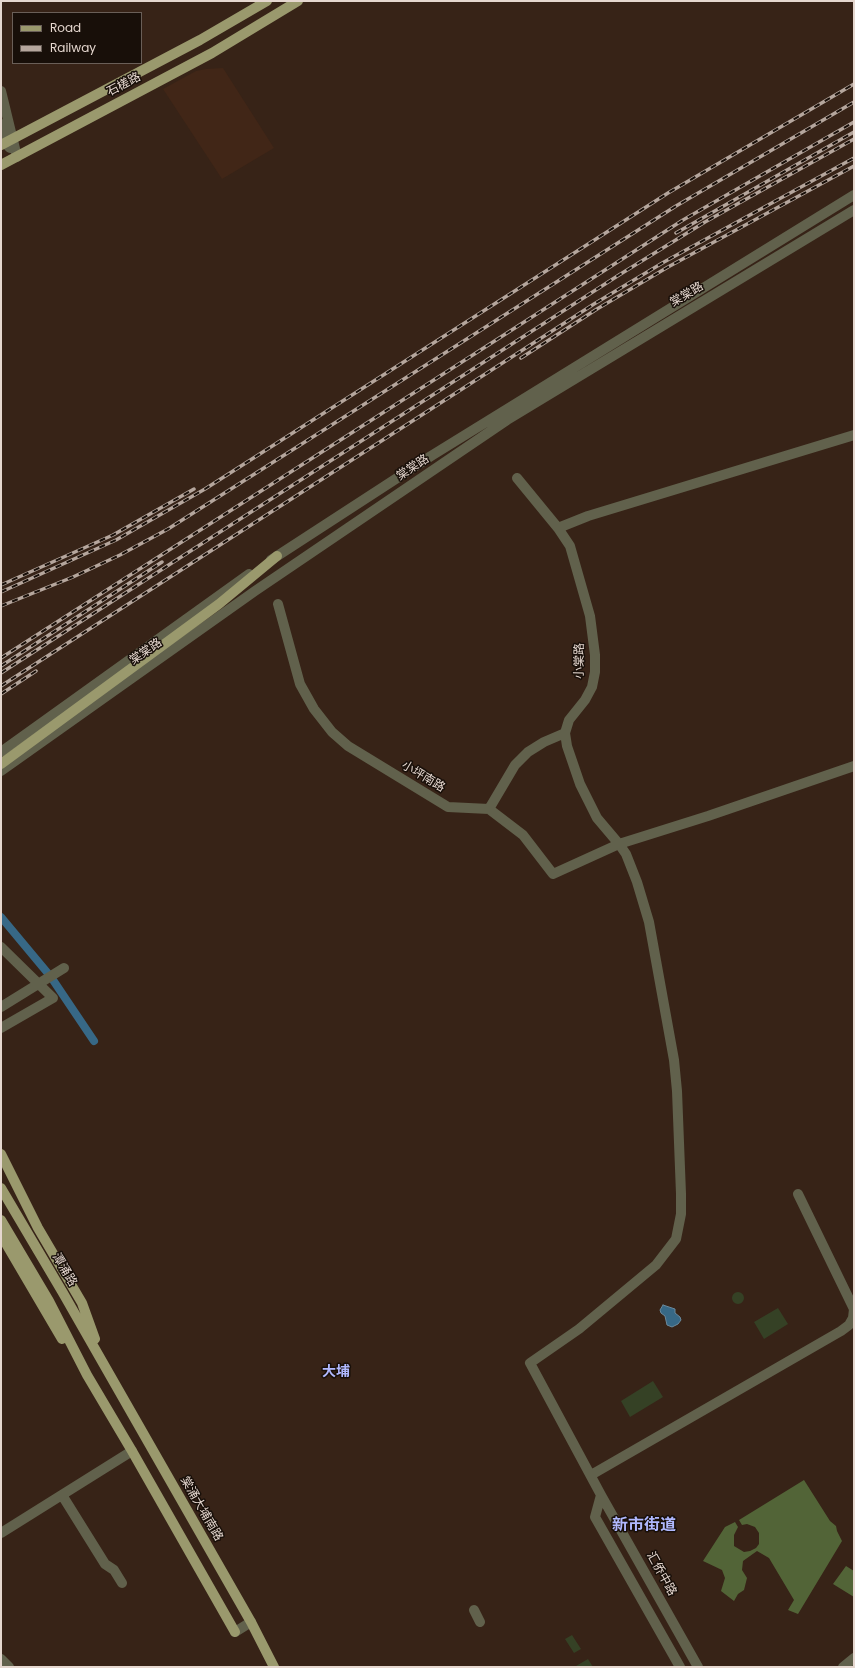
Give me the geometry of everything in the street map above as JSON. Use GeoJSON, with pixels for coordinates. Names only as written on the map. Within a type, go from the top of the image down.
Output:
{"type":"FeatureCollection","features":[{"type":"Feature","properties":{"kind":"main road","name":"石槎路"},"geometry":{"type":"LineString","coordinates":[[6,142],[195,43],[267,1]]}},
{"type":"Feature","properties":{"kind":"main road","name":"石槎路"},"geometry":{"type":"LineString","coordinates":[[1,165],[212,53],[298,1]]}},
{"type":"Feature","properties":{"kind":"main road"},"geometry":{"type":"LineString","coordinates":[[1,764],[219,604],[277,556]]}},
{"type":"Feature","properties":{"kind":"main road"},"geometry":{"type":"LineString","coordinates":[[1,1154],[38,1228],[82,1302],[104,1365]]}},
{"type":"Feature","properties":{"kind":"main road"},"geometry":{"type":"LineString","coordinates":[[1,1182],[10,1204]]}},
{"type":"Feature","properties":{"kind":"main road","name":"潭涌路"},"geometry":{"type":"LineString","coordinates":[[1,1188],[104,1365]]}},
{"type":"Feature","properties":{"kind":"main road"},"geometry":{"type":"LineString","coordinates":[[1,1220],[49,1301],[87,1375],[235,1632]]}},
{"type":"Feature","properties":{"kind":"main road"},"geometry":{"type":"LineString","coordinates":[[1,1236],[55,1328],[87,1375]]}},
{"type":"Feature","properties":{"kind":"main road","name":"棠涌大埔南路"},"geometry":{"type":"LineString","coordinates":[[104,1365],[251,1622],[274,1667]]}},
{"type":"Feature","properties":{"kind":"street"},"geometry":{"type":"LineString","coordinates":[[1,91],[6,142]]}},
{"type":"Feature","properties":{"kind":"street"},"geometry":{"type":"LineString","coordinates":[[1,124],[6,142],[17,157]]}},
{"type":"Feature","properties":{"kind":"street","name":"棠棠路"},"geometry":{"type":"LineString","coordinates":[[1,752],[223,591],[437,452],[854,195]]}},
{"type":"Feature","properties":{"kind":"street","name":"棠棠路"},"geometry":{"type":"LineString","coordinates":[[1,771],[255,591],[507,420],[854,210]]}},
{"type":"Feature","properties":{"kind":"street"},"geometry":{"type":"LineString","coordinates":[[558,528],[588,516],[854,435]]}},
{"type":"Feature","properties":{"kind":"street","name":"小棠路"},"geometry":{"type":"LineString","coordinates":[[517,478],[558,528],[570,546],[586,600],[595,655],[595,672],[592,687],[585,700],[569,720],[565,733]]}},
{"type":"Feature","properties":{"kind":"street","name":"小坪南路"},"geometry":{"type":"LineString","coordinates":[[278,604],[300,684],[314,709],[332,732],[348,746],[448,807],[489,809]]}},
{"type":"Feature","properties":{"kind":"street"},"geometry":{"type":"LineString","coordinates":[[619,844],[596,818],[580,784],[567,746],[565,733],[544,742],[528,752],[515,765],[489,809],[523,835],[553,874],[619,844],[708,816],[854,766]]}},
{"type":"Feature","properties":{"kind":"street","name":"汇侨中路"},"geometry":{"type":"LineString","coordinates":[[619,844],[633,869],[649,922],[674,1060],[677,1092],[681,1194],[679,1227],[676,1239],[656,1265],[579,1329],[530,1362],[601,1495],[698,1667]]}},
{"type":"Feature","properties":{"kind":"street"},"geometry":{"type":"LineString","coordinates":[[1,947],[53,998],[2,1026]]}},
{"type":"Feature","properties":{"kind":"street"},"geometry":{"type":"LineString","coordinates":[[1,1007],[64,968]]}},
{"type":"Feature","properties":{"kind":"street"},"geometry":{"type":"LineString","coordinates":[[591,1475],[849,1325],[853,1318],[854,1309],[798,1194]]}},
{"type":"Feature","properties":{"kind":"street"},"geometry":{"type":"LineString","coordinates":[[1,1533],[132,1451]]}},
{"type":"Feature","properties":{"kind":"street"},"geometry":{"type":"LineString","coordinates":[[62,1495],[105,1564],[114,1570],[122,1583]]}},
{"type":"Feature","properties":{"kind":"street"},"geometry":{"type":"LineString","coordinates":[[601,1495],[595,1517],[680,1667]]}},
{"type":"Feature","properties":{"kind":"street"},"geometry":{"type":"LineString","coordinates":[[474,1610],[480,1622]]}},
{"type":"Feature","properties":{"kind":"street"},"geometry":{"type":"LineString","coordinates":[[235,1632],[251,1622]]}},
{"type":"Feature","properties":{"kind":"street"},"geometry":{"type":"LineString","coordinates":[[843,1667],[854,1658]]}},
{"type":"Feature","properties":{"kind":"street"},"geometry":{"type":"LineString","coordinates":[[1,1659],[9,1667]]}},
{"type":"Feature","properties":{"kind":"shaded area"},"geometry":{"type":"Polygon","coordinates":[[[223,68],[274,148],[222,179],[163,89],[196,71],[223,68]]]}},
{"type":"Feature","properties":{"kind":"green space"},"geometry":{"type":"Polygon","coordinates":[[[738,1292],[742,1294],[744,1298],[742,1302],[738,1304],[734,1302],[732,1298],[734,1294],[738,1292]]]}},
{"type":"Feature","properties":{"kind":"green space"},"geometry":{"type":"Polygon","coordinates":[[[778,1308],[788,1324],[764,1339],[754,1322],[778,1308]]]}},
{"type":"Feature","properties":{"kind":"green space"},"geometry":{"type":"Polygon","coordinates":[[[653,1381],[663,1397],[630,1417],[621,1401],[653,1381]]]}},
{"type":"Feature","properties":{"kind":"green space"},"geometry":{"type":"Polygon","coordinates":[[[804,1480],[830,1521],[836,1526],[842,1541],[798,1614],[788,1610],[794,1600],[769,1558],[757,1551],[743,1561],[742,1570],[747,1578],[744,1590],[738,1594],[734,1601],[721,1591],[725,1578],[722,1570],[703,1561],[725,1527],[735,1522],[738,1527],[734,1535],[734,1546],[744,1552],[756,1548],[759,1544],[759,1533],[755,1527],[747,1524],[742,1525],[739,1520],[804,1480]]]}},
{"type":"Feature","properties":{"kind":"green space"},"geometry":{"type":"Polygon","coordinates":[[[846,1566],[854,1571],[854,1597],[833,1584],[846,1566]]]}},
{"type":"Feature","properties":{"kind":"green space"},"geometry":{"type":"Polygon","coordinates":[[[572,1635],[581,1649],[574,1653],[565,1639],[572,1635]]]}},
{"type":"Feature","properties":{"kind":"green space"},"geometry":{"type":"Polygon","coordinates":[[[588,1659],[593,1667],[576,1666],[588,1659]]]}},
{"type":"Feature","properties":{"kind":"water"},"geometry":{"type":"Polygon","coordinates":[[[663,1305],[675,1309],[675,1313],[681,1320],[678,1324],[672,1327],[667,1325],[665,1316],[660,1310],[663,1305]]]}},
{"type":"Feature","properties":{"kind":"waterway"},"geometry":{"type":"LineString","coordinates":[[1,917],[51,977],[94,1041]]}},
{"type":"Feature","properties":{"kind":"railway"},"geometry":{"type":"LineString","coordinates":[[1,592],[116,540],[205,489],[668,193],[854,84]]}},
{"type":"Feature","properties":{"kind":"railway"},"geometry":{"type":"LineString","coordinates":[[1,606],[73,577],[120,555],[168,529],[676,206],[854,102]]}},
{"type":"Feature","properties":{"kind":"railway"},"geometry":{"type":"LineString","coordinates":[[1,658],[683,220],[854,122]]}},
{"type":"Feature","properties":{"kind":"railway"},"geometry":{"type":"LineString","coordinates":[[676,233],[854,132]]}},
{"type":"Feature","properties":{"kind":"railway"},"geometry":{"type":"LineString","coordinates":[[1,673],[619,275],[705,222],[854,139]]}},
{"type":"Feature","properties":{"kind":"railway"},"geometry":{"type":"LineString","coordinates":[[1,686],[594,304],[664,262],[854,158]]}},
{"type":"Feature","properties":{"kind":"railway"},"geometry":{"type":"LineString","coordinates":[[521,358],[597,309],[668,267],[854,166]]}},
{"type":"Feature","properties":{"kind":"railway"},"geometry":{"type":"LineString","coordinates":[[1,585],[113,535],[194,489]]}},
{"type":"Feature","properties":{"kind":"railway"},"geometry":{"type":"LineString","coordinates":[[1,666],[162,562]]}},
{"type":"Feature","properties":{"kind":"railway"},"geometry":{"type":"LineString","coordinates":[[1,694],[36,671]]}},
{"type":"Feature","properties":{"kind":"district","name":"大埔"},"geometry":{"type":"Point","coordinates":[336,1372]}},
{"type":"Feature","properties":{"kind":"district","name":"新市街道"},"geometry":{"type":"Point","coordinates":[644,1526]}}]}
